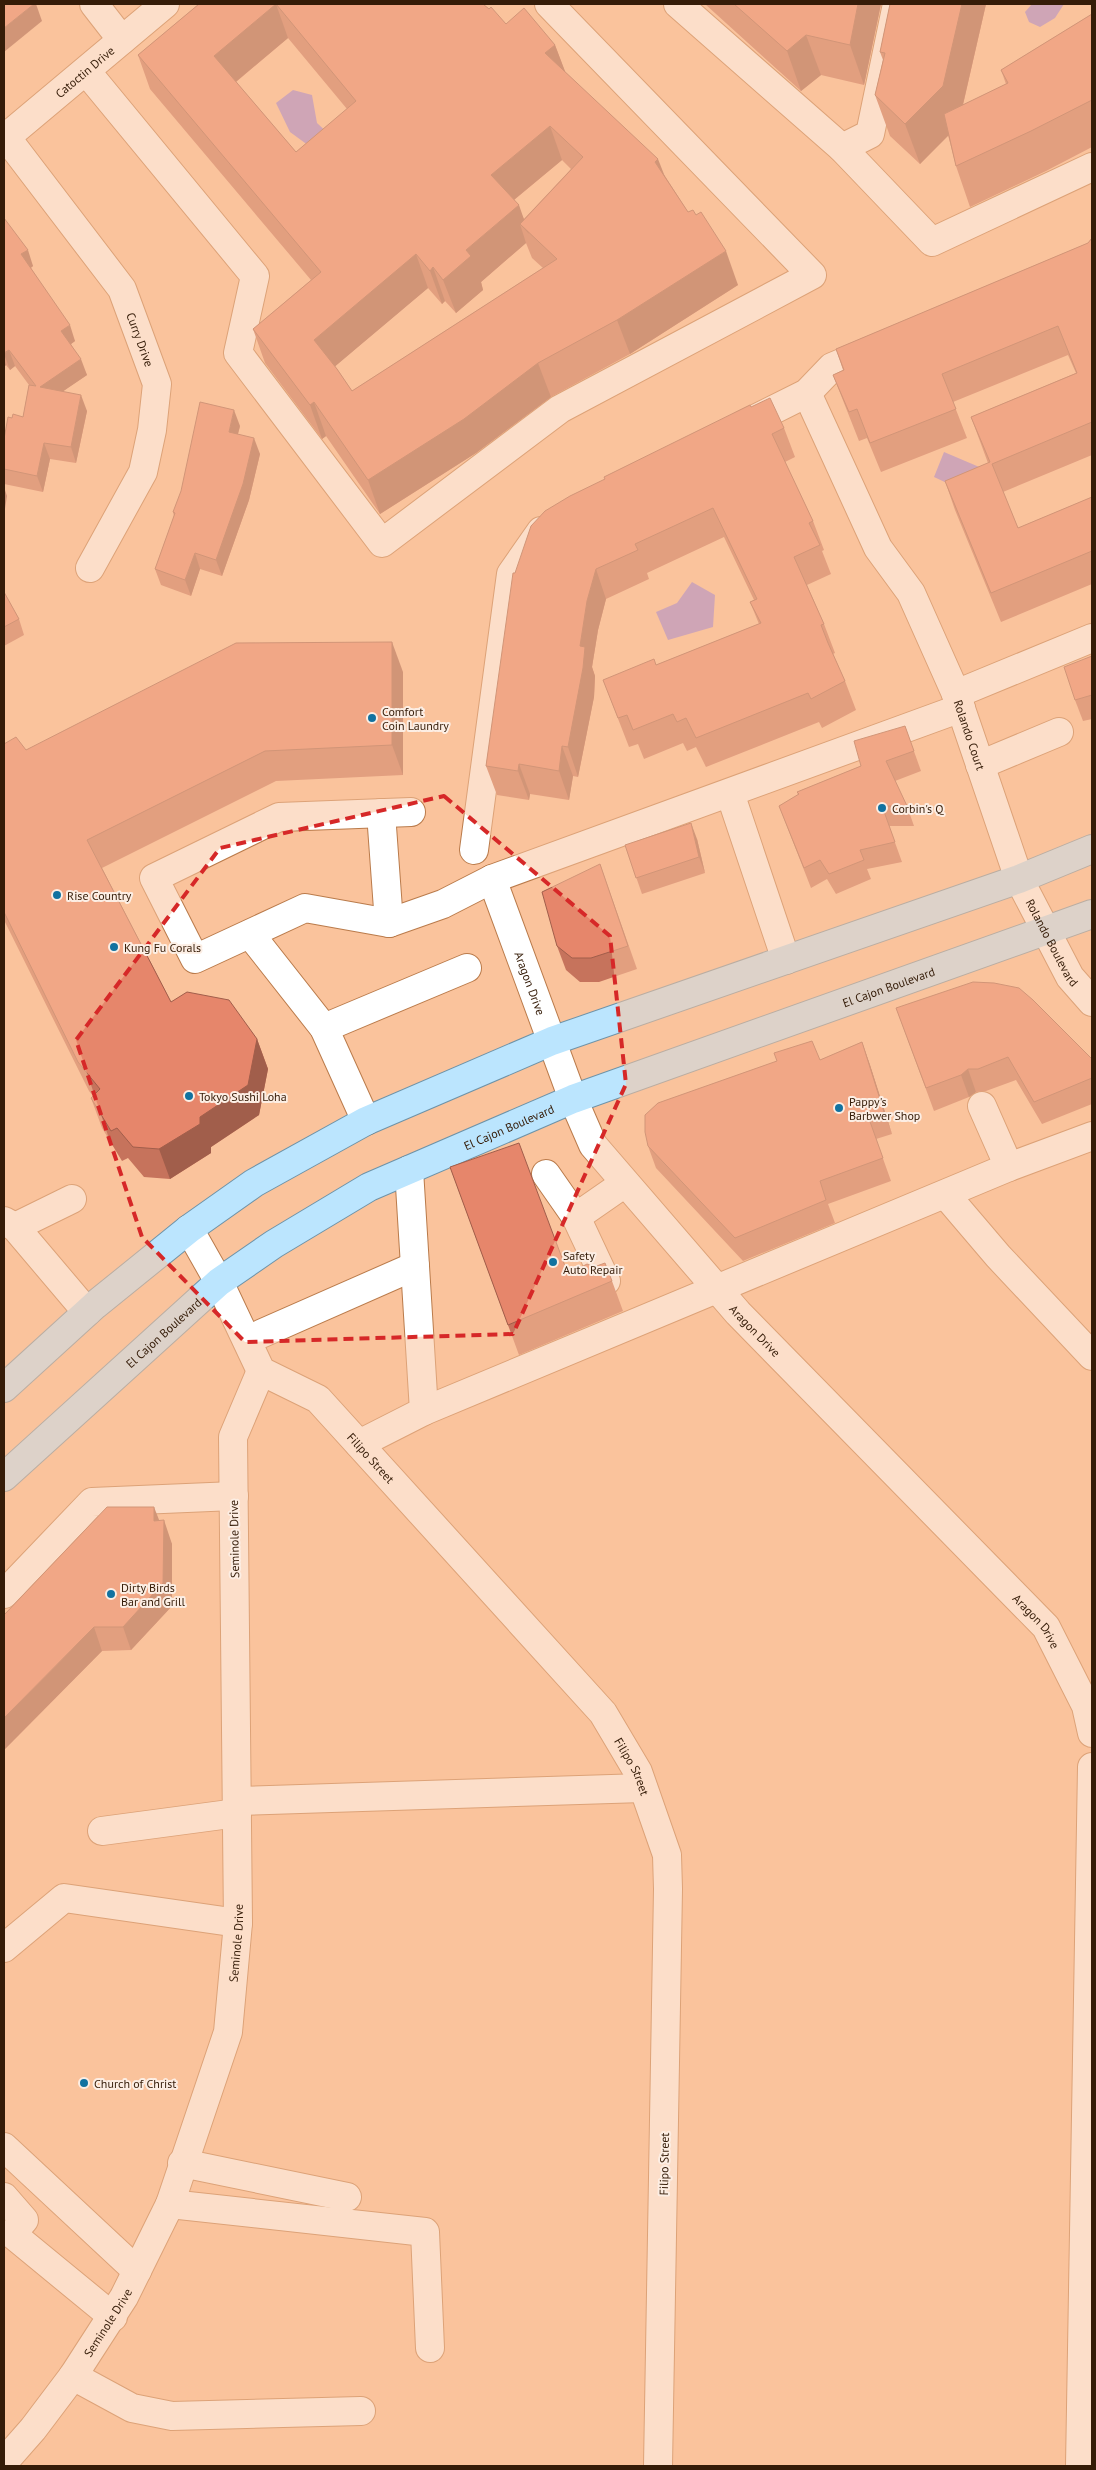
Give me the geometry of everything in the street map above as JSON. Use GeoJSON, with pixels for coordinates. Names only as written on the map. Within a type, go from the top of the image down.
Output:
{"type":"FeatureCollection","features":[{"type":"Feature","properties":{"kind":"main road"},"geometry":{"type":"LineString","coordinates":[[4,1388],[87,1312],[189,1229],[254,1183],[366,1121],[552,1041],[1019,880],[1092,849]]}},
{"type":"Feature","properties":{"kind":"main road","name":"El Cajon Boulevard"},"geometry":{"type":"LineString","coordinates":[[4,1477],[219,1282],[274,1244],[369,1187],[573,1099],[1046,932],[1092,914]]}},
{"type":"Feature","properties":{"kind":"street"},"geometry":{"type":"LineString","coordinates":[[94,4],[122,40]]}},
{"type":"Feature","properties":{"kind":"street","name":"Catoctin Drive"},"geometry":{"type":"LineString","coordinates":[[5,138],[165,4]]}},
{"type":"Feature","properties":{"kind":"street"},"geometry":{"type":"LineString","coordinates":[[86,71],[255,276],[238,353],[382,543],[560,409],[812,275],[549,4]]}},
{"type":"Feature","properties":{"kind":"street"},"geometry":{"type":"LineString","coordinates":[[678,4],[842,148],[932,242],[1092,167]]}},
{"type":"Feature","properties":{"kind":"street"},"geometry":{"type":"LineString","coordinates":[[842,148],[870,134],[897,4]]}},
{"type":"Feature","properties":{"kind":"street","name":"Curry Drive"},"geometry":{"type":"LineString","coordinates":[[5,138],[122,289],[156,384],[152,430],[143,472],[90,568]]}},
{"type":"Feature","properties":{"kind":"street"},"geometry":{"type":"LineString","coordinates":[[720,436],[807,393],[832,367],[895,341]]}},
{"type":"Feature","properties":{"kind":"street","name":"Rolando Court"},"geometry":{"type":"LineString","coordinates":[[807,393],[878,548],[911,593],[958,701],[1019,880]]}},
{"type":"Feature","properties":{"kind":"street"},"geometry":{"type":"LineString","coordinates":[[474,850],[511,574],[539,532],[564,516]]}},
{"type":"Feature","properties":{"kind":"street"},"geometry":{"type":"LineString","coordinates":[[411,812],[279,817],[154,878],[195,960],[305,908],[389,923],[443,904],[492,880],[730,792],[958,701],[1092,638]]}},
{"type":"Feature","properties":{"kind":"street"},"geometry":{"type":"LineString","coordinates":[[980,765],[1059,732]]}},
{"type":"Feature","properties":{"kind":"street"},"geometry":{"type":"LineString","coordinates":[[730,792],[786,960]]}},
{"type":"Feature","properties":{"kind":"street"},"geometry":{"type":"LineString","coordinates":[[381,813],[389,923]]}},
{"type":"Feature","properties":{"kind":"street","name":"Aragon Drive"},"geometry":{"type":"LineString","coordinates":[[492,880],[573,1099],[593,1145],[717,1290],[1046,1627],[1089,1704],[1092,1732]]}},
{"type":"Feature","properties":{"kind":"street","name":"Rolando Boulevard"},"geometry":{"type":"LineString","coordinates":[[1019,880],[1070,978],[1092,1002]]}},
{"type":"Feature","properties":{"kind":"street"},"geometry":{"type":"LineString","coordinates":[[250,934],[324,1028],[366,1121]]}},
{"type":"Feature","properties":{"kind":"street"},"geometry":{"type":"LineString","coordinates":[[324,1028],[467,968]]}},
{"type":"Feature","properties":{"kind":"street"},"geometry":{"type":"LineString","coordinates":[[982,1106],[1009,1167]]}},
{"type":"Feature","properties":{"kind":"street"},"geometry":{"type":"LineString","coordinates":[[358,1444],[424,1410],[946,1195],[1009,1167],[1092,1136]]}},
{"type":"Feature","properties":{"kind":"street"},"geometry":{"type":"LineString","coordinates":[[409,1170],[424,1410]]}},
{"type":"Feature","properties":{"kind":"street"},"geometry":{"type":"LineString","coordinates":[[546,1174],[576,1216],[606,1281]]}},
{"type":"Feature","properties":{"kind":"street"},"geometry":{"type":"LineString","coordinates":[[576,1216],[625,1183]]}},
{"type":"Feature","properties":{"kind":"street"},"geometry":{"type":"LineString","coordinates":[[946,1195],[998,1256],[1092,1356]]}},
{"type":"Feature","properties":{"kind":"street"},"geometry":{"type":"LineString","coordinates":[[72,1198],[9,1224],[87,1312]]}},
{"type":"Feature","properties":{"kind":"street"},"geometry":{"type":"LineString","coordinates":[[189,1229],[219,1282],[261,1371]]}},
{"type":"Feature","properties":{"kind":"street"},"geometry":{"type":"LineString","coordinates":[[246,1340],[415,1266]]}},
{"type":"Feature","properties":{"kind":"street","name":"Filipo Street"},"geometry":{"type":"LineString","coordinates":[[261,1371],[318,1399],[603,1713],[638,1772],[667,1855],[668,1889],[658,2466]]}},
{"type":"Feature","properties":{"kind":"street","name":"Seminole Drive"},"geometry":{"type":"LineString","coordinates":[[4,2462],[33,2429],[73,2376],[113,2317],[137,2271],[170,2204],[182,2163],[228,2032],[238,1923],[233,1437],[261,1371]]}},
{"type":"Feature","properties":{"kind":"street"},"geometry":{"type":"LineString","coordinates":[[4,1594],[92,1502],[234,1496]]}},
{"type":"Feature","properties":{"kind":"street"},"geometry":{"type":"LineString","coordinates":[[1080,2466],[1092,1767]]}},
{"type":"Feature","properties":{"kind":"street"},"geometry":{"type":"LineString","coordinates":[[102,1831],[237,1807],[643,1788]]}},
{"type":"Feature","properties":{"kind":"street"},"geometry":{"type":"LineString","coordinates":[[4,1948],[64,1898],[238,1923]]}},
{"type":"Feature","properties":{"kind":"street"},"geometry":{"type":"LineString","coordinates":[[4,2147],[137,2271]]}},
{"type":"Feature","properties":{"kind":"street"},"geometry":{"type":"LineString","coordinates":[[182,2163],[347,2197]]}},
{"type":"Feature","properties":{"kind":"street"},"geometry":{"type":"LineString","coordinates":[[4,2197],[24,2220],[12,2234],[113,2317]]}},
{"type":"Feature","properties":{"kind":"street"},"geometry":{"type":"LineString","coordinates":[[170,2204],[425,2232],[430,2348]]}},
{"type":"Feature","properties":{"kind":"street"},"geometry":{"type":"LineString","coordinates":[[73,2376],[132,2408],[172,2416],[361,2411]]}},
{"type":"Feature","properties":{"kind":"highlighted area"},"geometry":{"type":"Polygon","coordinates":[[[444,796],[610,936],[626,1084],[513,1334],[245,1342],[142,1237],[76,1040],[220,848],[444,796]]]}},
{"type":"Feature","properties":{"kind":"shaded area"},"geometry":{"type":"Polygon","coordinates":[[[1032,4],[1064,4],[1055,18],[1040,27],[1029,22],[1025,12],[1032,4]]]}},
{"type":"Feature","properties":{"kind":"shaded area"},"geometry":{"type":"Polygon","coordinates":[[[293,90],[312,95],[317,123],[332,137],[316,151],[290,132],[276,103],[293,90]]]}},
{"type":"Feature","properties":{"kind":"shaded area"},"geometry":{"type":"Polygon","coordinates":[[[944,452],[984,469],[964,491],[934,477],[944,452]]]}},
{"type":"Feature","properties":{"kind":"shaded area"},"geometry":{"type":"Polygon","coordinates":[[[692,582],[715,595],[713,627],[668,640],[656,612],[677,603],[692,582]]]}},
{"type":"Feature","properties":{"kind":"building"},"geometry":{"type":"Polygon","coordinates":[[[4,4],[34,4],[4,28],[4,4]]]}},
{"type":"Feature","properties":{"kind":"building"},"geometry":{"type":"Polygon","coordinates":[[[199,4],[276,4],[483,4],[489,9],[491,7],[506,24],[524,8],[555,45],[545,53],[658,159],[655,162],[688,212],[693,210],[696,215],[701,212],[726,251],[617,320],[538,363],[464,419],[368,480],[314,402],[310,405],[253,329],[321,272],[138,55],[199,4]],[[276,4],[214,56],[296,152],[356,101],[276,4]],[[550,126],[491,175],[519,205],[466,250],[471,256],[443,280],[433,267],[430,271],[416,254],[314,340],[352,391],[557,259],[520,224],[583,157],[550,126]]]}},
{"type":"Feature","properties":{"kind":"building"},"geometry":{"type":"Polygon","coordinates":[[[734,4],[858,4],[850,45],[806,35],[787,51],[734,4]]]}},
{"type":"Feature","properties":{"kind":"building"},"geometry":{"type":"Polygon","coordinates":[[[890,4],[962,4],[943,86],[905,124],[875,95],[885,53],[880,52],[890,4]]]}},
{"type":"Feature","properties":{"kind":"building"},"geometry":{"type":"Polygon","coordinates":[[[1092,14],[1092,100],[956,166],[944,114],[1008,83],[1001,70],[1092,14]]]}},
{"type":"Feature","properties":{"kind":"building"},"geometry":{"type":"Polygon","coordinates":[[[4,218],[28,250],[21,254],[70,325],[61,331],[81,359],[40,387],[81,395],[71,447],[44,443],[37,476],[4,469],[4,439],[8,417],[12,418],[13,414],[23,417],[29,385],[36,386],[9,350],[4,353],[4,218]]]}},
{"type":"Feature","properties":{"kind":"building"},"geometry":{"type":"Polygon","coordinates":[[[1092,238],[1092,422],[992,464],[1018,528],[1092,497],[1092,551],[991,593],[945,481],[990,462],[971,417],[1077,373],[1058,326],[942,374],[956,409],[870,443],[857,409],[849,412],[833,375],[844,370],[836,349],[1088,243],[1092,238]]]}},
{"type":"Feature","properties":{"kind":"building"},"geometry":{"type":"Polygon","coordinates":[[[770,398],[784,428],[772,434],[813,521],[809,523],[820,545],[794,557],[824,624],[821,625],[845,681],[811,699],[808,693],[696,738],[686,718],[677,722],[673,714],[633,730],[627,715],[618,718],[603,680],[654,659],[656,665],[761,623],[750,602],[757,599],[713,508],[635,544],[638,550],[596,569],[587,601],[580,646],[585,647],[583,668],[568,747],[562,746],[559,771],[519,764],[518,771],[486,766],[513,573],[515,573],[531,526],[545,511],[605,479],[604,477],[750,405],[751,407],[770,398]]]}},
{"type":"Feature","properties":{"kind":"building"},"geometry":{"type":"Polygon","coordinates":[[[200,402],[234,410],[229,432],[254,438],[243,484],[216,560],[195,553],[185,580],[155,569],[181,491],[200,402]]]}},
{"type":"Feature","properties":{"kind":"building"},"geometry":{"type":"Polygon","coordinates":[[[4,592],[19,619],[4,627],[4,592]]]}},
{"type":"Feature","properties":{"kind":"building","name":"Rise Country"},"geometry":{"type":"Polygon","coordinates":[[[392,642],[392,745],[265,751],[87,840],[171,1002],[187,992],[229,1000],[257,1039],[248,1085],[200,1117],[200,1124],[159,1149],[133,1147],[117,1128],[111,1131],[91,1098],[100,1089],[78,1062],[4,912],[4,744],[16,737],[26,750],[236,643],[392,642]]]}},
{"type":"Feature","properties":{"kind":"building"},"geometry":{"type":"Polygon","coordinates":[[[1092,656],[1092,695],[1075,700],[1064,667],[1092,656]]]}},
{"type":"Feature","properties":{"kind":"building"},"geometry":{"type":"Polygon","coordinates":[[[905,726],[914,751],[886,761],[907,806],[882,806],[895,842],[860,850],[864,860],[829,874],[820,860],[804,868],[779,806],[799,794],[797,792],[861,766],[854,741],[905,726]]]}},
{"type":"Feature","properties":{"kind":"building"},"geometry":{"type":"Polygon","coordinates":[[[691,823],[699,857],[636,878],[625,845],[691,823]]]}},
{"type":"Feature","properties":{"kind":"building"},"geometry":{"type":"Polygon","coordinates":[[[600,864],[628,946],[591,958],[572,958],[557,946],[542,892],[600,864]]]}},
{"type":"Feature","properties":{"kind":"building"},"geometry":{"type":"Polygon","coordinates":[[[973,982],[994,983],[1019,988],[1092,1059],[1092,1078],[1034,1102],[1008,1057],[978,1069],[968,1069],[961,1075],[926,1088],[896,1008],[973,982]]]}},
{"type":"Feature","properties":{"kind":"building"},"geometry":{"type":"Polygon","coordinates":[[[812,1041],[820,1060],[862,1042],[884,1112],[868,1116],[883,1158],[820,1181],[826,1200],[735,1238],[648,1146],[645,1132],[645,1115],[658,1103],[777,1061],[774,1053],[812,1041]]]}},
{"type":"Feature","properties":{"kind":"building"},"geometry":{"type":"Polygon","coordinates":[[[519,1143],[568,1274],[587,1264],[594,1267],[605,1263],[612,1281],[508,1325],[450,1167],[519,1143]]]}},
{"type":"Feature","properties":{"kind":"building"},"geometry":{"type":"Polygon","coordinates":[[[107,1507],[154,1507],[154,1521],[164,1520],[163,1583],[123,1627],[94,1627],[4,1718],[4,1615],[107,1507]]]}},
{"type":"Feature","properties":{"kind":"place","name":"Comfort Coin Laundry"},"geometry":{"type":"Point","coordinates":[372,718]}},
{"type":"Feature","properties":{"kind":"place","name":"Corbin's Q"},"geometry":{"type":"Point","coordinates":[882,808]}},
{"type":"Feature","properties":{"kind":"place","name":"Rise Country"},"geometry":{"type":"Point","coordinates":[57,895]}},
{"type":"Feature","properties":{"kind":"place","name":"Kung Fu Corals"},"geometry":{"type":"Point","coordinates":[114,947]}},
{"type":"Feature","properties":{"kind":"place","name":"Tokyo Sushi Loha"},"geometry":{"type":"Point","coordinates":[189,1096]}},
{"type":"Feature","properties":{"kind":"place","name":"Pappy's Barbwer Shop"},"geometry":{"type":"Point","coordinates":[839,1108]}},
{"type":"Feature","properties":{"kind":"place","name":"Safety Auto Repair"},"geometry":{"type":"Point","coordinates":[553,1262]}},
{"type":"Feature","properties":{"kind":"place","name":"Dirty Birds Bar and Grill"},"geometry":{"type":"Point","coordinates":[111,1594]}},
{"type":"Feature","properties":{"kind":"place","name":"Church of Christ"},"geometry":{"type":"Point","coordinates":[84,2083]}}]}
